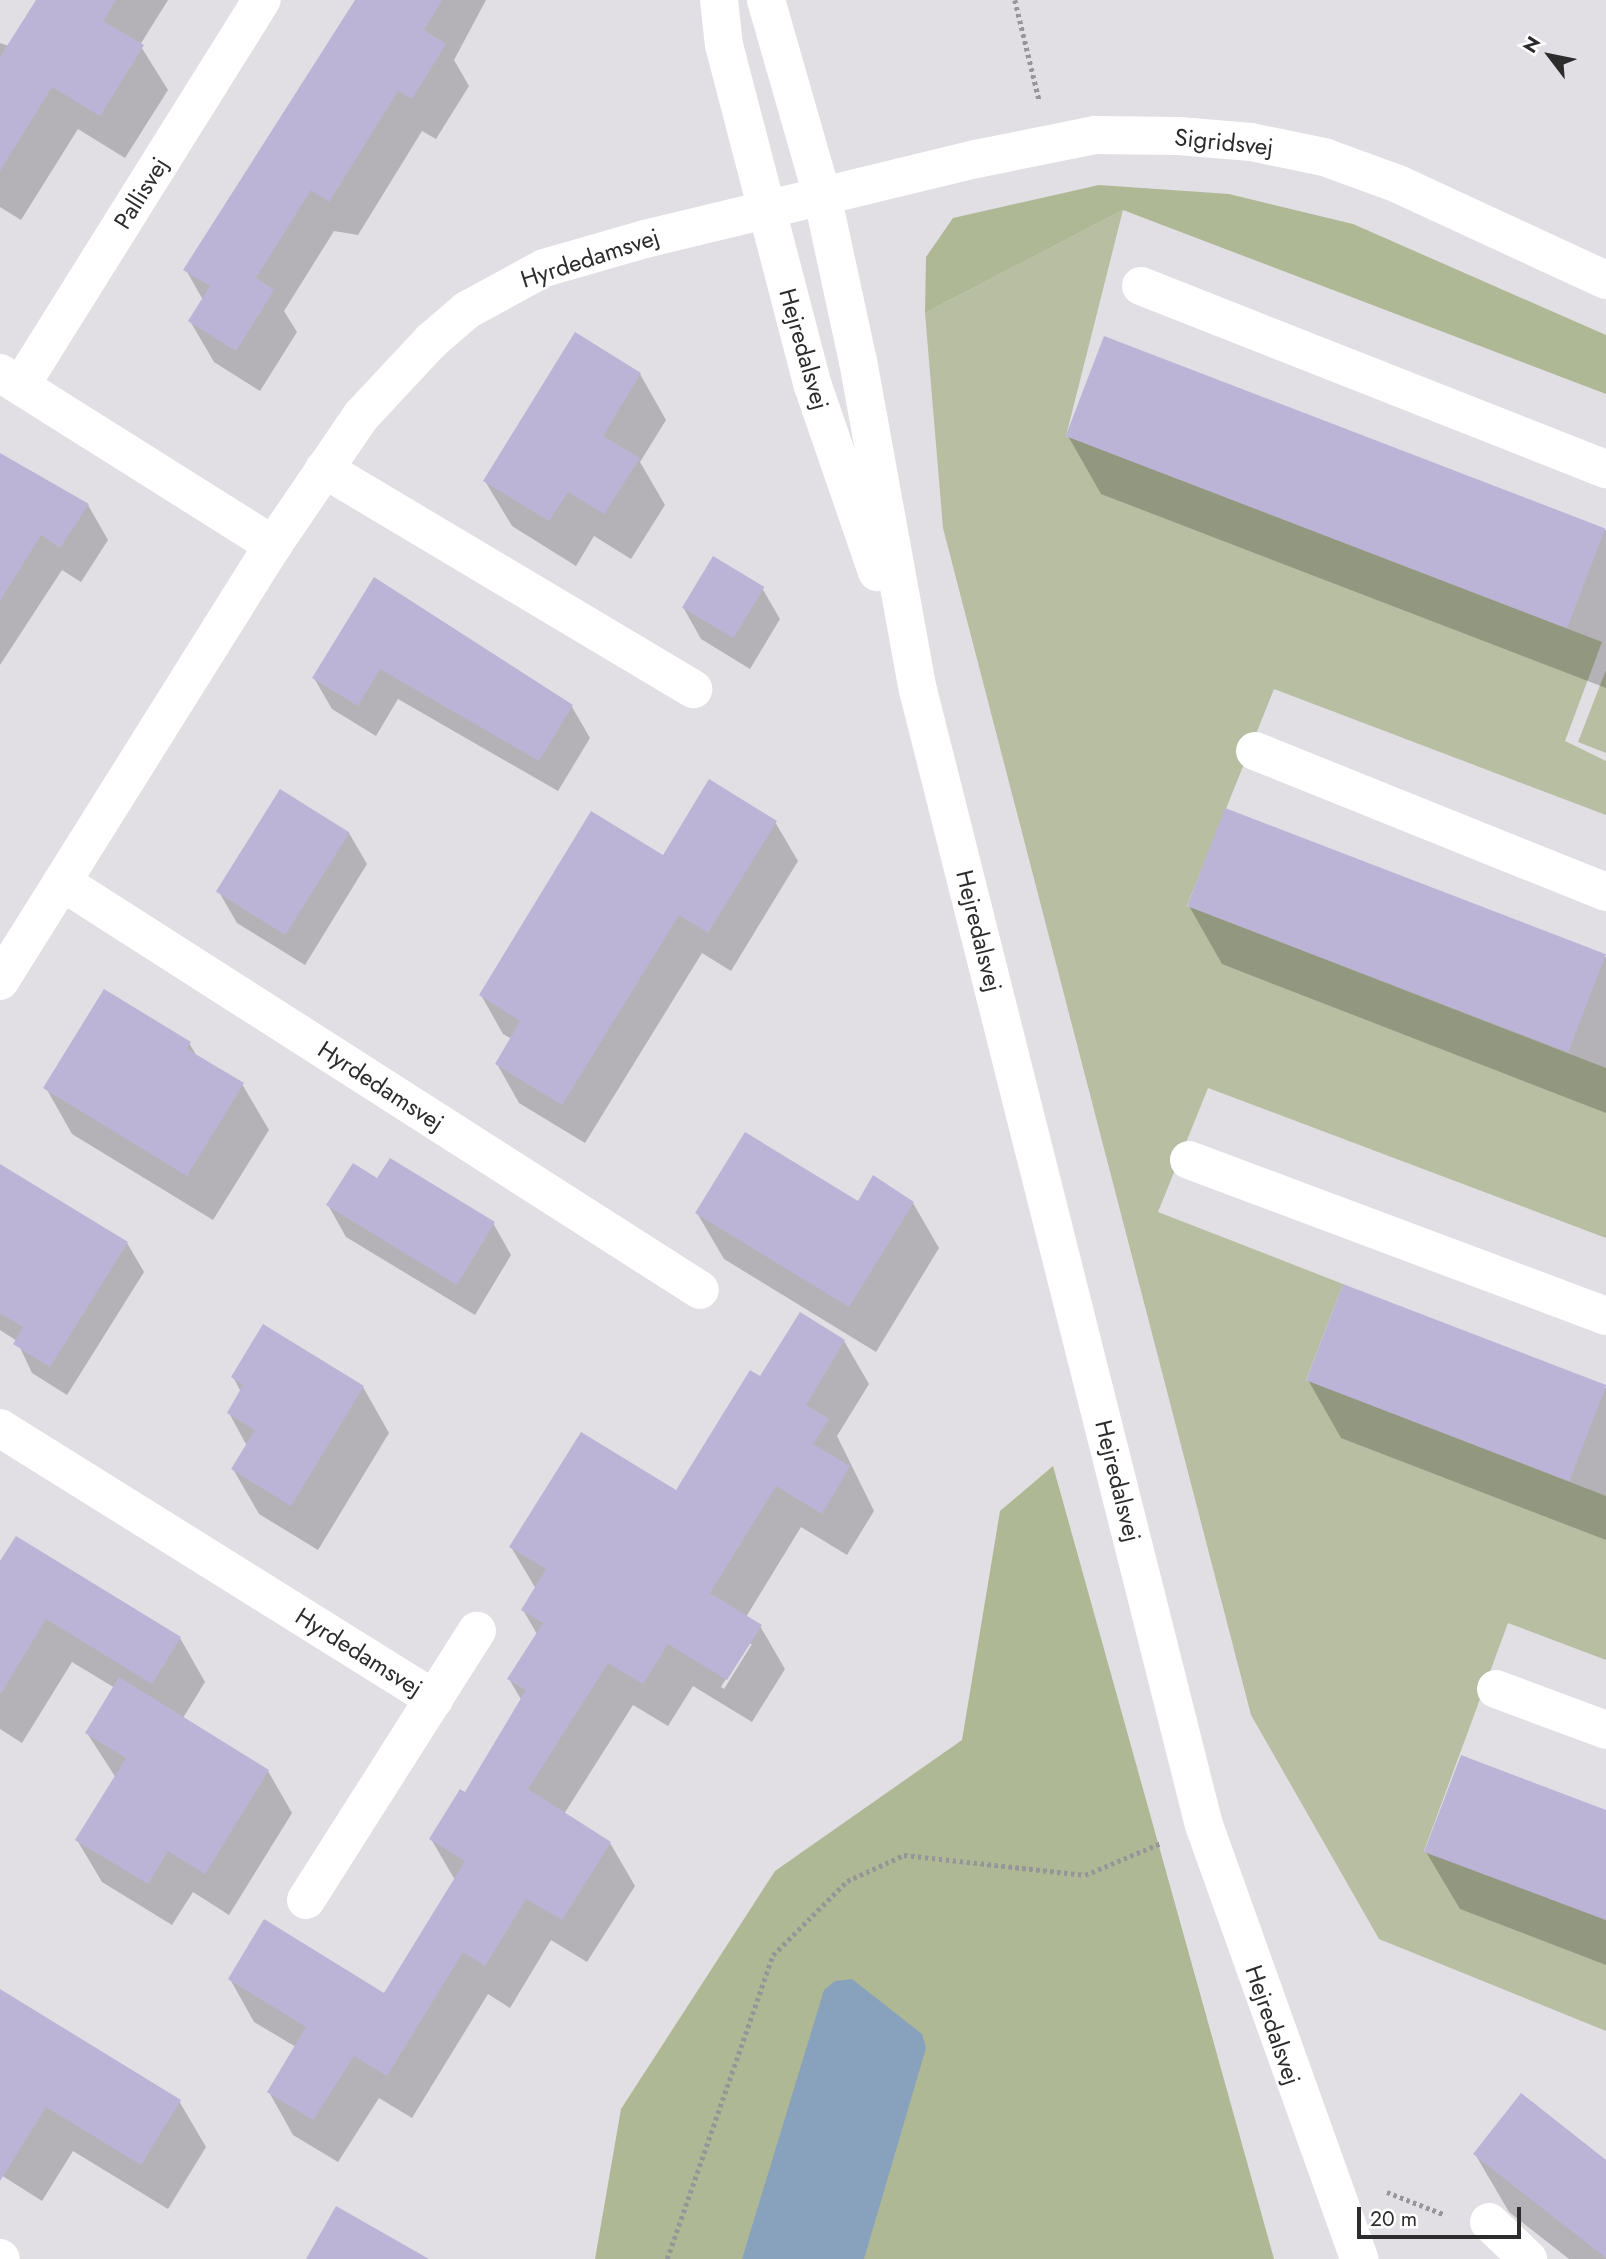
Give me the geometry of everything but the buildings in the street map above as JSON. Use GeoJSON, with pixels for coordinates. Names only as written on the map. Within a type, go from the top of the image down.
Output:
{"type":"FeatureCollection","features":[{"type":"Feature","properties":{"kind":"street","name":"Pallisvej"},"geometry":{"type":"LineString","coordinates":[[262,0],[10,379],[273,545]]}},
{"type":"Feature","properties":{"kind":"street","name":"Hejredalsvej"},"geometry":{"type":"LineString","coordinates":[[719,0],[724,45],[813,386],[918,690]]}},
{"type":"Feature","properties":{"kind":"street","name":"Hejredalsvej"},"geometry":{"type":"LineString","coordinates":[[766,0],[822,195],[856,348],[918,690],[1204,1825],[1359,2259]]}},
{"type":"Feature","properties":{"kind":"street","name":"Sigridsvej"},"geometry":{"type":"LineString","coordinates":[[822,195],[1096,135],[1179,135],[1251,142],[1324,157],[1398,184],[1606,280]]}},
{"type":"Feature","properties":{"kind":"street","name":"Hyrdedamsvej"},"geometry":{"type":"LineString","coordinates":[[0,981],[273,545],[324,469],[396,376],[467,310],[506,285],[575,259],[822,195]]}},
{"type":"Feature","properties":{"kind":"street"},"geometry":{"type":"LineString","coordinates":[[1141,286],[1606,469]]}},
{"type":"Feature","properties":{"kind":"street"},"geometry":{"type":"LineString","coordinates":[[324,469],[693,689]]}},
{"type":"Feature","properties":{"kind":"street"},"geometry":{"type":"LineString","coordinates":[[1255,751],[1606,892]]}},
{"type":"Feature","properties":{"kind":"street","name":"Hyrdedamsvej"},"geometry":{"type":"LineString","coordinates":[[62,882],[700,1290]]}},
{"type":"Feature","properties":{"kind":"street"},"geometry":{"type":"LineString","coordinates":[[1189,1160],[1606,1316]]}},
{"type":"Feature","properties":{"kind":"street","name":"Hyrdedamsvej"},"geometry":{"type":"LineString","coordinates":[[0,1428],[434,1699]]}},
{"type":"Feature","properties":{"kind":"street","name":"Hyrdedamsvej"},"geometry":{"type":"LineString","coordinates":[[306,1900],[477,1631]]}},
{"type":"Feature","properties":{"kind":"street"},"geometry":{"type":"LineString","coordinates":[[1496,1689],[1606,1730]]}},
{"type":"Feature","properties":{"kind":"street"},"geometry":{"type":"LineString","coordinates":[[1489,2222],[1528,2259]]}},
{"type":"Feature","properties":{"kind":"path"},"geometry":{"type":"LineString","coordinates":[[1015,0],[1050,144]]}},
{"type":"Feature","properties":{"kind":"path"},"geometry":{"type":"LineString","coordinates":[[667,2259],[773,1955],[847,1881],[904,1855],[1085,1875],[1204,1825]]}},
{"type":"Feature","properties":{"kind":"path"},"geometry":{"type":"LineString","coordinates":[[1341,2211],[1391,2191],[1439,2213],[1489,2222]]}},
{"type":"Feature","properties":{"kind":"green space"},"geometry":{"type":"Polygon","coordinates":[[[1099,185],[1229,194],[1353,224],[1606,335],[1606,394],[1123,210],[925,313],[926,257],[953,218],[1099,185]]]}},
{"type":"Feature","properties":{"kind":"green space"},"geometry":{"type":"Polygon","coordinates":[[[1123,210],[1066,436],[1602,642],[1565,741],[1606,761],[1606,815],[1274,689],[1187,906],[1606,1068],[1606,1238],[1208,1088],[1158,1212],[1343,1284],[1306,1380],[1606,1496],[1606,1660],[1508,1623],[1424,1851],[1606,1920],[1606,2031],[1379,1939],[1251,1715],[943,528],[925,313],[1123,210]]]}},
{"type":"Feature","properties":{"kind":"green space"},"geometry":{"type":"Polygon","coordinates":[[[1606,670],[1606,753],[1578,742],[1606,670]]]}},
{"type":"Feature","properties":{"kind":"green space"},"geometry":{"type":"Polygon","coordinates":[[[1053,1466],[1274,2259],[595,2259],[621,2109],[775,1871],[962,1740],[1000,1511],[1053,1466]]]}},
{"type":"Feature","properties":{"kind":"water"},"geometry":{"type":"Polygon","coordinates":[[[852,1979],[922,2034],[926,2048],[864,2259],[742,2259],[824,1990],[835,1981],[852,1979]]]}}]}
